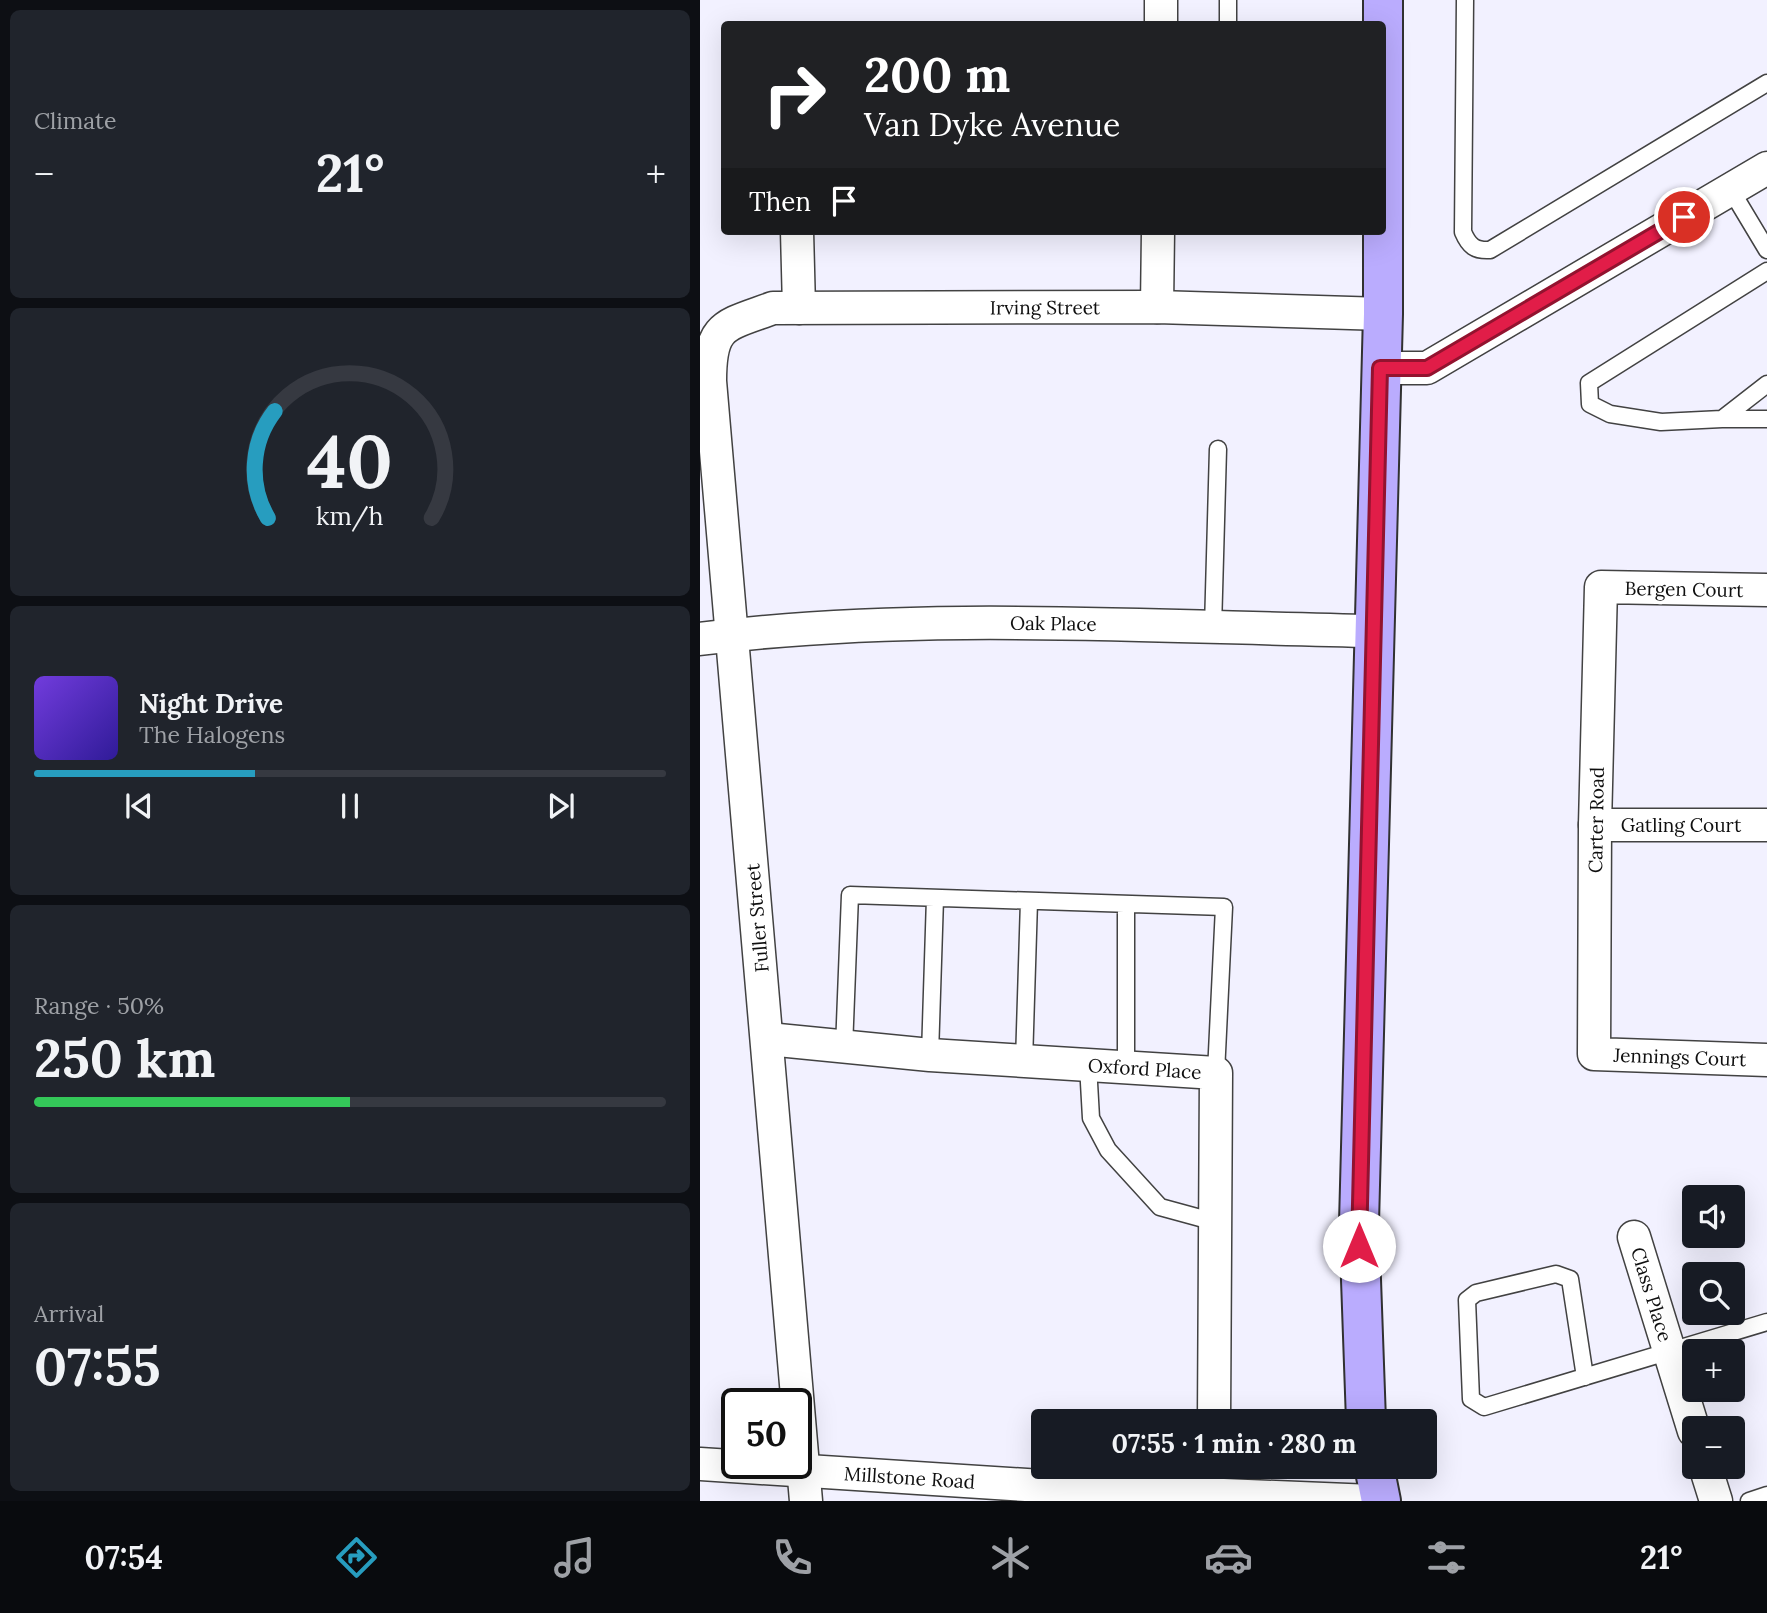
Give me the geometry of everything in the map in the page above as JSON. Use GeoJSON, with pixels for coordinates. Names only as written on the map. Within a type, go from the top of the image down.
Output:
{"type":"FeatureCollection","features":[{"type":"Feature","properties":{"kind":"main road"},"geometry":{"type":"LineString","coordinates":[[1383,0],[1383,21]]}},
{"type":"Feature","properties":{"kind":"main road"},"geometry":{"type":"LineString","coordinates":[[1366,1409],[1359,1223],[1383,235]]}},
{"type":"Feature","properties":{"kind":"main road"},"geometry":{"type":"LineString","coordinates":[[1377,1479],[1381,1501]]}},
{"type":"Feature","properties":{"kind":"street"},"geometry":{"type":"LineString","coordinates":[[1161,0],[1161,21]]}},
{"type":"Feature","properties":{"kind":"street"},"geometry":{"type":"LineString","coordinates":[[1380,368],[1427,368],[1767,168]]}},
{"type":"Feature","properties":{"kind":"street"},"geometry":{"type":"LineString","coordinates":[[797,235],[799,308]]}},
{"type":"Feature","properties":{"kind":"street"},"geometry":{"type":"LineString","coordinates":[[1157,307],[1158,235]]}},
{"type":"Feature","properties":{"kind":"street","name":"Irving Street"},"geometry":{"type":"LineString","coordinates":[[709,357],[730,324],[773,308],[1157,307],[1383,314]]}},
{"type":"Feature","properties":{"kind":"street","name":"Fuller Street"},"geometry":{"type":"LineString","coordinates":[[709,357],[804,1486]]}},
{"type":"Feature","properties":{"kind":"street","name":"Bergen Court"},"geometry":{"type":"LineString","coordinates":[[1601,587],[1767,590]]}},
{"type":"Feature","properties":{"kind":"street","name":"Carter Road"},"geometry":{"type":"LineString","coordinates":[[1594,1054],[1595,825],[1601,587]]}},
{"type":"Feature","properties":{"kind":"street","name":"Oak Place"},"geometry":{"type":"LineString","coordinates":[[700,639],[794,628],[961,624],[1375,631]]}},
{"type":"Feature","properties":{"kind":"street","name":"Gatling Court"},"geometry":{"type":"LineString","coordinates":[[1595,825],[1767,825]]}},
{"type":"Feature","properties":{"kind":"street","name":"Oxford Place"},"geometry":{"type":"LineString","coordinates":[[768,1039],[930,1055],[1216,1073],[1214,1409]]}},
{"type":"Feature","properties":{"kind":"street","name":"Jennings Court"},"geometry":{"type":"LineString","coordinates":[[1594,1054],[1767,1060]]}},
{"type":"Feature","properties":{"kind":"street","name":"Class Place"},"geometry":{"type":"LineString","coordinates":[[1634,1237],[1689,1416]]}},
{"type":"Feature","properties":{"kind":"street","name":"Millstone Road"},"geometry":{"type":"LineString","coordinates":[[700,1464],[804,1486],[1147,1496],[1213,1480],[1298,1499],[1372,1501]]}},
{"type":"Feature","properties":{"kind":"street"},"geometry":{"type":"LineString","coordinates":[[1709,1479],[1716,1501]]}},
{"type":"Feature","properties":{"kind":"lane"},"geometry":{"type":"LineString","coordinates":[[1228,0],[1228,21]]}},
{"type":"Feature","properties":{"kind":"lane"},"geometry":{"type":"LineString","coordinates":[[1465,0],[1463,232],[1472,247],[1480,251],[1490,250],[1767,83]]}},
{"type":"Feature","properties":{"kind":"lane"},"geometry":{"type":"LineString","coordinates":[[1731,190],[1767,250]]}},
{"type":"Feature","properties":{"kind":"lane"},"geometry":{"type":"LineString","coordinates":[[1767,271],[1589,383],[1590,404],[1610,414],[1661,422],[1767,419]]}},
{"type":"Feature","properties":{"kind":"lane"},"geometry":{"type":"LineString","coordinates":[[1722,419],[1767,384]]}},
{"type":"Feature","properties":{"kind":"lane"},"geometry":{"type":"LineString","coordinates":[[1213,628],[1218,449]]}},
{"type":"Feature","properties":{"kind":"lane"},"geometry":{"type":"LineString","coordinates":[[844,1048],[850,895],[1224,907],[1216,1073]]}},
{"type":"Feature","properties":{"kind":"lane"},"geometry":{"type":"LineString","coordinates":[[930,1055],[935,898]]}},
{"type":"Feature","properties":{"kind":"lane"},"geometry":{"type":"LineString","coordinates":[[1024,1062],[1029,901]]}},
{"type":"Feature","properties":{"kind":"lane"},"geometry":{"type":"LineString","coordinates":[[1126,904],[1126,1068]]}},
{"type":"Feature","properties":{"kind":"lane"},"geometry":{"type":"LineString","coordinates":[[1088,1065],[1091,1118],[1108,1150],[1160,1207],[1215,1222]]}},
{"type":"Feature","properties":{"kind":"lane"},"geometry":{"type":"LineString","coordinates":[[1585,1377],[1570,1279],[1556,1274],[1476,1293],[1467,1300],[1471,1399],[1484,1407],[1670,1352],[1767,1322]]}},
{"type":"Feature","properties":{"kind":"lane"},"geometry":{"type":"LineString","coordinates":[[1749,1501],[1767,1495]]}},
{"type":"Feature","properties":{"kind":"route"},"geometry":{"type":"LineString","coordinates":[[1359,1246],[1380,368],[1427,368],[1684,217]]}}]}
